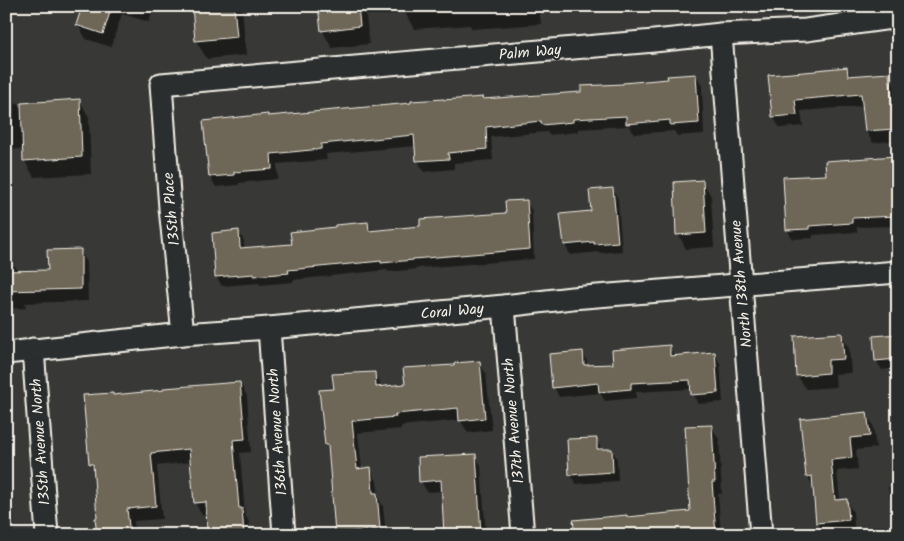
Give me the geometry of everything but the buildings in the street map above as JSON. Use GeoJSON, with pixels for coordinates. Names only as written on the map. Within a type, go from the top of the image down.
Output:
{"type":"FeatureCollection","features":[{"type":"Feature","properties":{"kind":"street","name":"Palm Way"},"geometry":{"type":"LineString","coordinates":[[162,84],[654,42],[721,34],[806,30],[898,17]]}},
{"type":"Feature","properties":{"kind":"street","name":"North 138th Avenue"},"geometry":{"type":"LineString","coordinates":[[721,34],[761,535]]}},
{"type":"Feature","properties":{"kind":"street","name":"135th Place"},"geometry":{"type":"LineString","coordinates":[[162,84],[170,208],[183,334]]}},
{"type":"Feature","properties":{"kind":"street","name":"Coral Way"},"geometry":{"type":"LineString","coordinates":[[6,353],[183,334],[269,328],[572,298],[898,272]]}},
{"type":"Feature","properties":{"kind":"street","name":"137th Avenue North"},"geometry":{"type":"LineString","coordinates":[[504,306],[523,535]]}},
{"type":"Feature","properties":{"kind":"street","name":"136th Avenue North"},"geometry":{"type":"LineString","coordinates":[[269,328],[284,535]]}},
{"type":"Feature","properties":{"kind":"street","name":"135th Avenue North"},"geometry":{"type":"LineString","coordinates":[[33,349],[47,535]]}}]}
